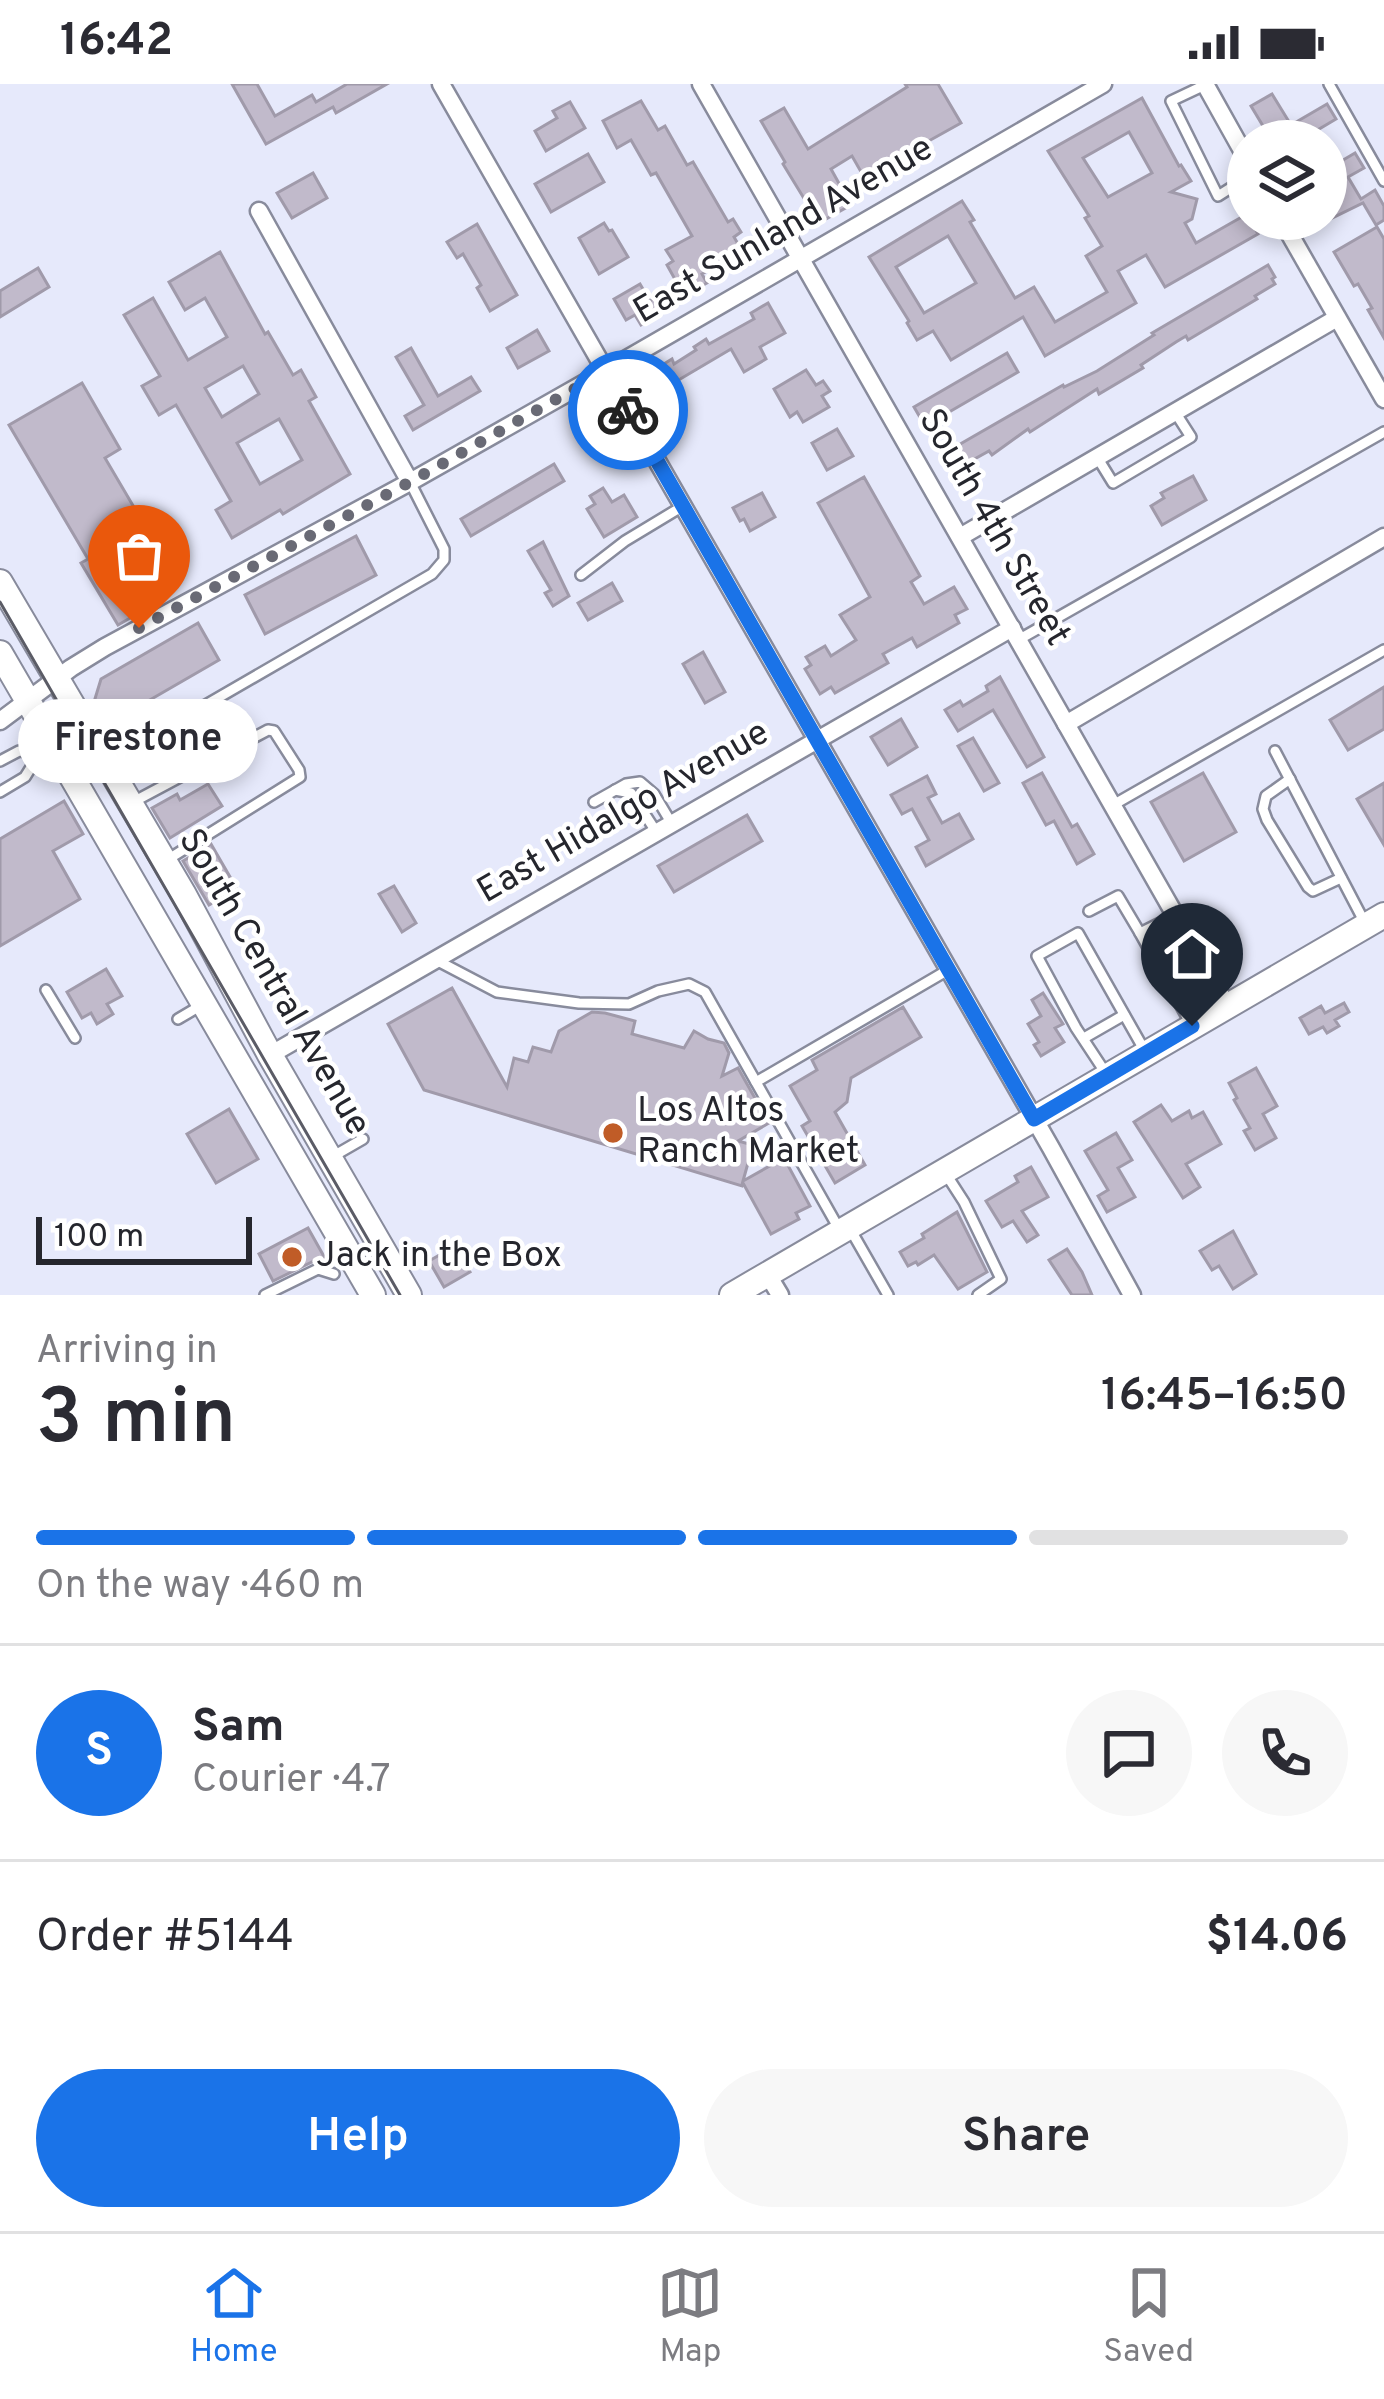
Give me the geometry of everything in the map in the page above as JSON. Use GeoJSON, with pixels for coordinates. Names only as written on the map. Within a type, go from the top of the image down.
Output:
{"type":"FeatureCollection","features":[{"type":"Feature","properties":{"kind":"main road","name":"South Central Avenue"},"geometry":{"type":"LineString","coordinates":[[0,582],[192,909],[409,1295]]}},
{"type":"Feature","properties":{"kind":"main road","name":"South Central Avenue"},"geometry":{"type":"LineString","coordinates":[[0,653],[28,701],[47,749],[204,1003],[373,1295]]}},
{"type":"Feature","properties":{"kind":"main road"},"geometry":{"type":"LineString","coordinates":[[732,1295],[774,1285],[845,1230],[1375,920]]}},
{"type":"Feature","properties":{"kind":"street"},"geometry":{"type":"LineString","coordinates":[[441,84],[1132,1295]]}},
{"type":"Feature","properties":{"kind":"street","name":"South 4th Street"},"geometry":{"type":"LineString","coordinates":[[701,84],[1227,1006]]}},
{"type":"Feature","properties":{"kind":"street","name":"East Sunland Avenue"},"geometry":{"type":"LineString","coordinates":[[0,721],[105,647],[410,482],[1103,84]]}},
{"type":"Feature","properties":{"kind":"street"},"geometry":{"type":"LineString","coordinates":[[1205,84],[1227,123]]}},
{"type":"Feature","properties":{"kind":"street"},"geometry":{"type":"LineString","coordinates":[[259,211],[410,482]]}},
{"type":"Feature","properties":{"kind":"street"},"geometry":{"type":"LineString","coordinates":[[1293,240],[1384,399]]}},
{"type":"Feature","properties":{"kind":"street"},"geometry":{"type":"LineString","coordinates":[[960,536],[1337,318]]}},
{"type":"Feature","properties":{"kind":"street"},"geometry":{"type":"LineString","coordinates":[[1066,724],[1384,537]]}},
{"type":"Feature","properties":{"kind":"street","name":"East Hidalgo Avenue"},"geometry":{"type":"LineString","coordinates":[[270,1055],[817,740],[1015,634]]}},
{"type":"Feature","properties":{"kind":"lane"},"geometry":{"type":"LineString","coordinates":[[1205,84],[1171,101],[1218,196],[1227,190]]}},
{"type":"Feature","properties":{"kind":"lane"},"geometry":{"type":"LineString","coordinates":[[1329,84],[1384,182]]}},
{"type":"Feature","properties":{"kind":"lane"},"geometry":{"type":"LineString","coordinates":[[1097,457],[1113,483],[1191,437],[1175,412]]}},
{"type":"Feature","properties":{"kind":"lane"},"geometry":{"type":"LineString","coordinates":[[1015,634],[1384,432]]}},
{"type":"Feature","properties":{"kind":"lane"},"geometry":{"type":"LineString","coordinates":[[104,763],[432,574],[444,560],[444,549],[410,482]]}},
{"type":"Feature","properties":{"kind":"lane"},"geometry":{"type":"LineString","coordinates":[[581,575],[683,506]]}},
{"type":"Feature","properties":{"kind":"lane"},"geometry":{"type":"LineString","coordinates":[[1112,806],[1384,650]]}},
{"type":"Feature","properties":{"kind":"lane"},"geometry":{"type":"LineString","coordinates":[[130,804],[268,730],[274,730],[299,770],[300,777],[163,863]]}},
{"type":"Feature","properties":{"kind":"lane"},"geometry":{"type":"LineString","coordinates":[[0,760],[19,751],[47,749]]}},
{"type":"Feature","properties":{"kind":"lane"},"geometry":{"type":"LineString","coordinates":[[0,792],[25,777],[47,749]]}},
{"type":"Feature","properties":{"kind":"lane"},"geometry":{"type":"LineString","coordinates":[[1276,751],[1341,878],[1375,920]]}},
{"type":"Feature","properties":{"kind":"lane"},"geometry":{"type":"LineString","coordinates":[[1290,778],[1266,796],[1267,820],[1308,887],[1318,890],[1341,878]]}},
{"type":"Feature","properties":{"kind":"lane"},"geometry":{"type":"LineString","coordinates":[[594,802],[632,782],[645,784],[654,794],[664,828]]}},
{"type":"Feature","properties":{"kind":"lane"},"geometry":{"type":"LineString","coordinates":[[615,790],[632,794],[664,828]]}},
{"type":"Feature","properties":{"kind":"lane"},"geometry":{"type":"LineString","coordinates":[[1089,911],[1118,896],[1192,1026]]}},
{"type":"Feature","properties":{"kind":"lane"},"geometry":{"type":"LineString","coordinates":[[1140,933],[1175,916]]}},
{"type":"Feature","properties":{"kind":"lane"},"geometry":{"type":"LineString","coordinates":[[1107,1076],[1036,956],[1078,933],[1146,1053]]}},
{"type":"Feature","properties":{"kind":"lane"},"geometry":{"type":"LineString","coordinates":[[436,960],[496,992],[579,1003],[629,1004],[689,984],[705,992],[888,1295]]}},
{"type":"Feature","properties":{"kind":"lane"},"geometry":{"type":"LineString","coordinates":[[756,1082],[948,970]]}},
{"type":"Feature","properties":{"kind":"lane"},"geometry":{"type":"LineString","coordinates":[[46,989],[75,1038]]}},
{"type":"Feature","properties":{"kind":"lane"},"geometry":{"type":"LineString","coordinates":[[178,1018],[204,1003]]}},
{"type":"Feature","properties":{"kind":"lane"},"geometry":{"type":"LineString","coordinates":[[1084,1038],[1124,1015]]}},
{"type":"Feature","properties":{"kind":"lane"},"geometry":{"type":"LineString","coordinates":[[331,1158],[363,1139]]}},
{"type":"Feature","properties":{"kind":"lane"},"geometry":{"type":"LineString","coordinates":[[944,1172],[1001,1279],[978,1295]]}},
{"type":"Feature","properties":{"kind":"lane"},"geometry":{"type":"LineString","coordinates":[[265,1295],[318,1269],[334,1274]]}},
{"type":"Feature","properties":{"kind":"building"},"geometry":{"type":"Polygon","coordinates":[[[232,84],[257,84],[275,116],[312,95],[316,102],[347,84],[387,84],[266,144],[232,84]]]}},
{"type":"Feature","properties":{"kind":"building"},"geometry":{"type":"Polygon","coordinates":[[[905,84],[938,84],[961,123],[864,177],[852,156],[831,169],[851,205],[819,223],[761,121],[784,108],[808,149],[907,87],[905,84]]]}},
{"type":"Feature","properties":{"kind":"building"},"geometry":{"type":"Polygon","coordinates":[[[1272,94],[1288,120],[1259,120],[1251,106],[1272,94]]]}},
{"type":"Feature","properties":{"kind":"building"},"geometry":{"type":"Polygon","coordinates":[[[1142,98],[1191,181],[1171,192],[1197,199],[1192,219],[1185,223],[1196,243],[1227,225],[1227,240],[1247,240],[1165,287],[1146,255],[1118,271],[1136,303],[1045,356],[1023,317],[951,360],[933,331],[917,340],[869,257],[962,201],[1015,298],[1034,287],[1055,322],[1107,292],[1086,256],[1102,246],[1085,218],[1089,216],[1048,151],[1142,98]],[[1129,132],[1083,158],[1108,197],[1152,173],[1129,132]],[[948,236],[896,267],[924,313],[976,283],[948,236]]]}},
{"type":"Feature","properties":{"kind":"building"},"geometry":{"type":"Polygon","coordinates":[[[641,101],[658,130],[665,126],[687,165],[693,162],[728,222],[733,219],[741,232],[734,237],[742,251],[702,274],[707,283],[696,289],[689,276],[677,283],[667,265],[673,261],[666,250],[692,236],[631,140],[617,148],[603,121],[641,101]]]}},
{"type":"Feature","properties":{"kind":"building"},"geometry":{"type":"Polygon","coordinates":[[[570,102],[585,128],[546,151],[535,131],[557,118],[553,111],[570,102]]]}},
{"type":"Feature","properties":{"kind":"building"},"geometry":{"type":"Polygon","coordinates":[[[1327,104],[1334,120],[1300,120],[1327,104]]]}},
{"type":"Feature","properties":{"kind":"building"},"geometry":{"type":"Polygon","coordinates":[[[1355,153],[1364,168],[1348,177],[1361,199],[1375,190],[1384,206],[1384,220],[1376,225],[1363,203],[1347,211],[1347,158],[1355,153]]]}},
{"type":"Feature","properties":{"kind":"building"},"geometry":{"type":"Polygon","coordinates":[[[588,154],[604,182],[551,212],[535,184],[588,154]]]}},
{"type":"Feature","properties":{"kind":"building"},"geometry":{"type":"Polygon","coordinates":[[[313,173],[327,198],[292,218],[277,193],[313,173]]]}},
{"type":"Feature","properties":{"kind":"building"},"geometry":{"type":"Polygon","coordinates":[[[604,223],[628,257],[599,274],[579,238],[604,223]]]}},
{"type":"Feature","properties":{"kind":"building"},"geometry":{"type":"Polygon","coordinates":[[[477,224],[517,295],[490,311],[463,254],[457,258],[447,242],[477,224]]]}},
{"type":"Feature","properties":{"kind":"building"},"geometry":{"type":"Polygon","coordinates":[[[1377,227],[1384,239],[1384,338],[1368,310],[1372,308],[1334,252],[1377,227]]]}},
{"type":"Feature","properties":{"kind":"building"},"geometry":{"type":"Polygon","coordinates":[[[220,252],[293,375],[301,370],[316,397],[309,401],[350,474],[232,538],[216,510],[231,501],[176,405],[159,415],[142,386],[160,376],[124,315],[153,298],[188,360],[227,337],[205,298],[185,310],[169,282],[220,252]],[[243,366],[205,388],[222,417],[259,394],[243,366]],[[279,419],[237,443],[260,484],[302,460],[279,419]]]}},
{"type":"Feature","properties":{"kind":"building"},"geometry":{"type":"Polygon","coordinates":[[[1268,265],[1275,284],[1257,299],[1188,340],[1186,336],[1176,342],[1099,394],[1097,389],[1028,429],[992,455],[989,451],[962,466],[959,461],[955,464],[948,451],[1063,385],[1097,371],[1268,265]]]}},
{"type":"Feature","properties":{"kind":"building"},"geometry":{"type":"Polygon","coordinates":[[[38,268],[49,287],[0,317],[0,291],[38,268]]]}},
{"type":"Feature","properties":{"kind":"building"},"geometry":{"type":"Polygon","coordinates":[[[640,284],[650,301],[665,293],[673,306],[641,325],[635,315],[626,320],[614,299],[640,284]]]}},
{"type":"Feature","properties":{"kind":"building"},"geometry":{"type":"Polygon","coordinates":[[[768,303],[785,333],[760,347],[766,359],[744,372],[731,349],[665,388],[654,370],[672,359],[674,364],[706,339],[709,344],[754,319],[751,313],[768,303]]]}},
{"type":"Feature","properties":{"kind":"building"},"geometry":{"type":"Polygon","coordinates":[[[537,330],[549,351],[518,368],[507,348],[537,330]]]}},
{"type":"Feature","properties":{"kind":"building"},"geometry":{"type":"Polygon","coordinates":[[[411,348],[438,396],[471,377],[480,391],[413,430],[405,416],[424,405],[396,357],[411,348]]]}},
{"type":"Feature","properties":{"kind":"building"},"geometry":{"type":"Polygon","coordinates":[[[1007,353],[1018,372],[925,426],[914,407],[1007,353]]]}},
{"type":"Feature","properties":{"kind":"building"},"geometry":{"type":"Polygon","coordinates":[[[806,370],[816,385],[823,381],[830,391],[822,396],[829,407],[803,422],[797,412],[790,417],[774,389],[806,370]]]}},
{"type":"Feature","properties":{"kind":"building"},"geometry":{"type":"Polygon","coordinates":[[[82,383],[120,449],[105,458],[145,526],[112,545],[149,607],[118,625],[81,563],[88,559],[9,425],[82,383]]]}},
{"type":"Feature","properties":{"kind":"building"},"geometry":{"type":"Polygon","coordinates":[[[837,429],[853,456],[827,470],[812,443],[837,429]]]}},
{"type":"Feature","properties":{"kind":"building"},"geometry":{"type":"Polygon","coordinates":[[[554,464],[564,481],[471,536],[461,519],[554,464]]]}},
{"type":"Feature","properties":{"kind":"building"},"geometry":{"type":"Polygon","coordinates":[[[1193,476],[1206,500],[1162,525],[1151,506],[1164,498],[1161,493],[1193,476]]]}},
{"type":"Feature","properties":{"kind":"building"},"geometry":{"type":"Polygon","coordinates":[[[864,477],[920,576],[911,582],[924,604],[954,587],[967,609],[955,615],[959,623],[917,647],[912,638],[883,654],[888,663],[835,693],[831,687],[820,694],[805,669],[811,665],[806,657],[825,646],[831,656],[856,640],[840,615],[870,597],[818,503],[864,477]]]}},
{"type":"Feature","properties":{"kind":"building"},"geometry":{"type":"Polygon","coordinates":[[[603,488],[612,502],[624,495],[637,517],[604,537],[587,509],[595,504],[590,496],[603,488]]]}},
{"type":"Feature","properties":{"kind":"building"},"geometry":{"type":"Polygon","coordinates":[[[762,493],[775,517],[750,531],[733,508],[762,493]]]}},
{"type":"Feature","properties":{"kind":"building"},"geometry":{"type":"Polygon","coordinates":[[[356,536],[376,575],[265,634],[245,595],[356,536]]]}},
{"type":"Feature","properties":{"kind":"building"},"geometry":{"type":"Polygon","coordinates":[[[543,542],[569,596],[553,606],[545,593],[551,590],[528,551],[543,542]]]}},
{"type":"Feature","properties":{"kind":"building"},"geometry":{"type":"Polygon","coordinates":[[[612,583],[622,601],[588,620],[578,603],[612,583]]]}},
{"type":"Feature","properties":{"kind":"building"},"geometry":{"type":"Polygon","coordinates":[[[198,623],[219,660],[129,712],[139,728],[117,741],[94,702],[101,679],[198,623]]]}},
{"type":"Feature","properties":{"kind":"building"},"geometry":{"type":"Polygon","coordinates":[[[703,652],[725,692],[705,703],[683,664],[703,652]]]}},
{"type":"Feature","properties":{"kind":"building"},"geometry":{"type":"Polygon","coordinates":[[[1000,677],[1044,757],[1027,767],[993,710],[958,731],[945,710],[960,701],[963,706],[988,691],[986,686],[1000,677]]]}},
{"type":"Feature","properties":{"kind":"building"},"geometry":{"type":"Polygon","coordinates":[[[1384,687],[1384,729],[1348,750],[1330,720],[1384,687]]]}},
{"type":"Feature","properties":{"kind":"building"},"geometry":{"type":"Polygon","coordinates":[[[901,719],[917,747],[888,765],[871,737],[901,719]]]}},
{"type":"Feature","properties":{"kind":"building"},"geometry":{"type":"Polygon","coordinates":[[[973,738],[999,783],[984,791],[958,746],[973,738]]]}},
{"type":"Feature","properties":{"kind":"building"},"geometry":{"type":"Polygon","coordinates":[[[1042,773],[1072,827],[1077,824],[1094,854],[1077,864],[1054,821],[1046,825],[1023,783],[1042,773]]]}},
{"type":"Feature","properties":{"kind":"building"},"geometry":{"type":"Polygon","coordinates":[[[1203,773],[1236,832],[1184,861],[1151,802],[1203,773]]]}},
{"type":"Feature","properties":{"kind":"building"},"geometry":{"type":"Polygon","coordinates":[[[927,776],[936,794],[928,798],[942,823],[959,814],[973,839],[926,866],[916,847],[929,840],[912,809],[902,814],[891,795],[927,776]]]}},
{"type":"Feature","properties":{"kind":"building"},"geometry":{"type":"Polygon","coordinates":[[[1384,783],[1384,845],[1357,799],[1384,783]]]}},
{"type":"Feature","properties":{"kind":"building"},"geometry":{"type":"Polygon","coordinates":[[[208,784],[222,806],[170,838],[152,808],[177,794],[180,800],[208,784]]]}},
{"type":"Feature","properties":{"kind":"building"},"geometry":{"type":"Polygon","coordinates":[[[64,801],[83,834],[53,851],[80,899],[0,946],[0,839],[64,801]]]}},
{"type":"Feature","properties":{"kind":"building"},"geometry":{"type":"Polygon","coordinates":[[[747,815],[762,841],[674,892],[658,866],[747,815]]]}},
{"type":"Feature","properties":{"kind":"building"},"geometry":{"type":"Polygon","coordinates":[[[211,844],[237,889],[209,905],[183,861],[211,844]]]}},
{"type":"Feature","properties":{"kind":"building"},"geometry":{"type":"Polygon","coordinates":[[[394,886],[416,923],[402,932],[379,894],[394,886]]]}},
{"type":"Feature","properties":{"kind":"building"},"geometry":{"type":"Polygon","coordinates":[[[106,969],[122,996],[107,1004],[113,1014],[97,1024],[91,1013],[82,1018],[67,992],[106,969]]]}},
{"type":"Feature","properties":{"kind":"building"},"geometry":{"type":"Polygon","coordinates":[[[452,988],[507,1087],[514,1058],[528,1062],[533,1047],[551,1052],[559,1031],[592,1012],[635,1021],[632,1034],[684,1048],[694,1031],[724,1043],[729,1053],[722,1076],[738,1068],[769,1123],[738,1141],[753,1145],[743,1181],[784,1158],[810,1206],[796,1213],[799,1219],[771,1234],[743,1183],[424,1090],[388,1024],[452,988]]]}},
{"type":"Feature","properties":{"kind":"building"},"geometry":{"type":"Polygon","coordinates":[[[1043,993],[1063,1024],[1055,1028],[1064,1042],[1041,1056],[1028,1024],[1041,1016],[1032,1000],[1043,993]]]}},
{"type":"Feature","properties":{"kind":"building"},"geometry":{"type":"Polygon","coordinates":[[[1344,1003],[1349,1012],[1335,1020],[1339,1026],[1327,1033],[1323,1027],[1309,1034],[1300,1018],[1321,1006],[1325,1013],[1344,1003]]]}},
{"type":"Feature","properties":{"kind":"building"},"geometry":{"type":"Polygon","coordinates":[[[903,1007],[921,1037],[851,1078],[847,1102],[835,1112],[865,1165],[835,1183],[802,1126],[810,1121],[790,1086],[817,1070],[812,1060],[903,1007]]]}},
{"type":"Feature","properties":{"kind":"building"},"geometry":{"type":"Polygon","coordinates":[[[1256,1068],[1277,1106],[1263,1114],[1276,1138],[1255,1150],[1229,1083],[1256,1068]]]}},
{"type":"Feature","properties":{"kind":"building"},"geometry":{"type":"Polygon","coordinates":[[[1161,1105],[1172,1121],[1189,1111],[1192,1118],[1203,1112],[1221,1144],[1186,1164],[1200,1187],[1183,1198],[1134,1122],[1161,1105]]]}},
{"type":"Feature","properties":{"kind":"building"},"geometry":{"type":"Polygon","coordinates":[[[229,1109],[258,1159],[216,1183],[187,1134],[229,1109]]]}},
{"type":"Feature","properties":{"kind":"building"},"geometry":{"type":"Polygon","coordinates":[[[1116,1133],[1132,1160],[1118,1168],[1135,1197],[1107,1212],[1098,1196],[1108,1190],[1085,1151],[1116,1133]]]}},
{"type":"Feature","properties":{"kind":"building"},"geometry":{"type":"Polygon","coordinates":[[[1031,1167],[1048,1197],[1022,1211],[1038,1235],[1027,1242],[1013,1221],[1002,1227],[986,1201],[1018,1182],[1015,1176],[1031,1167]]]}},
{"type":"Feature","properties":{"kind":"building"},"geometry":{"type":"Polygon","coordinates":[[[957,1212],[987,1272],[958,1289],[934,1255],[908,1266],[900,1252],[957,1212]]]}},
{"type":"Feature","properties":{"kind":"building","name":"Jack in the Box"},"geometry":{"type":"Polygon","coordinates":[[[308,1228],[326,1260],[273,1281],[259,1254],[308,1228]]]}},
{"type":"Feature","properties":{"kind":"building"},"geometry":{"type":"Polygon","coordinates":[[[1233,1231],[1256,1274],[1233,1289],[1219,1266],[1212,1270],[1200,1251],[1233,1231]]]}},
{"type":"Feature","properties":{"kind":"building"},"geometry":{"type":"Polygon","coordinates":[[[455,1246],[470,1272],[444,1287],[429,1261],[455,1246]]]}},
{"type":"Feature","properties":{"kind":"building"},"geometry":{"type":"Polygon","coordinates":[[[1067,1249],[1092,1295],[1072,1295],[1049,1260],[1067,1249]]]}},
{"type":"Feature","properties":{"kind":"tram line"},"geometry":{"type":"LineString","coordinates":[[0,602],[400,1295]]}},
{"type":"Feature","properties":{"kind":"way so far"},"geometry":{"type":"LineString","coordinates":[[139,628],[606,371],[628,410]]}},
{"type":"Feature","properties":{"kind":"place","name":"Firestone"},"geometry":{"type":"Point","coordinates":[139,628]}},
{"type":"Feature","properties":{"kind":"place","name":"Los Altos Ranch Market"},"geometry":{"type":"Point","coordinates":[613,1133]}},
{"type":"Feature","properties":{"kind":"place","name":"Jack in the Box"},"geometry":{"type":"Point","coordinates":[292,1257]}},
{"type":"Feature","properties":{"kind":"route"},"geometry":{"type":"LineString","coordinates":[[628,410],[1034,1119],[1192,1026]]}}]}
